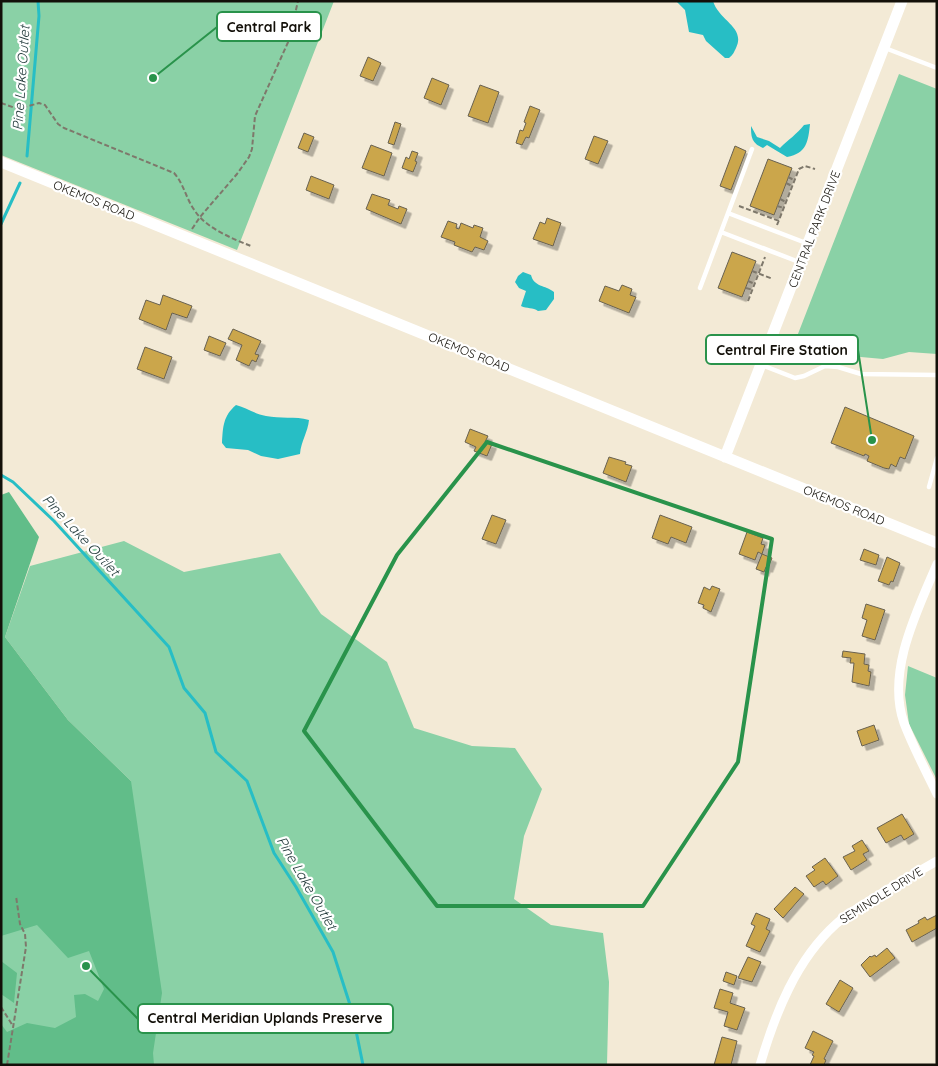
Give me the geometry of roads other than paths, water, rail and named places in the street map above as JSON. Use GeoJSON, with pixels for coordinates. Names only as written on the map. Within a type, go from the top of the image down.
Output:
{"type":"FeatureCollection","features":[{"type":"Feature","properties":{"kind":"street","name":"CENTRAL PARK DRIVE"},"geometry":{"type":"LineString","coordinates":[[725,457],[902,1]]}},
{"type":"Feature","properties":{"kind":"street","name":"OKEMOS ROAD"},"geometry":{"type":"LineString","coordinates":[[1,162],[937,543]]}},
{"type":"Feature","properties":{"kind":"street"},"geometry":{"type":"LineString","coordinates":[[937,564],[908,635],[899,691],[904,722],[937,794]]}},
{"type":"Feature","properties":{"kind":"street","name":"SEMINOLE DRIVE"},"geometry":{"type":"LineString","coordinates":[[760,1065],[787,993],[804,961],[825,935],[850,913],[937,861]]}},
{"type":"Feature","properties":{"kind":"lane"},"geometry":{"type":"LineString","coordinates":[[884,48],[937,68]]}},
{"type":"Feature","properties":{"kind":"lane"},"geometry":{"type":"LineString","coordinates":[[700,288],[752,149]]}},
{"type":"Feature","properties":{"kind":"lane"},"geometry":{"type":"LineString","coordinates":[[728,213],[808,244]]}},
{"type":"Feature","properties":{"kind":"lane"},"geometry":{"type":"LineString","coordinates":[[721,232],[801,262]]}},
{"type":"Feature","properties":{"kind":"lane"},"geometry":{"type":"LineString","coordinates":[[761,365],[795,378],[825,366],[838,366],[861,374],[937,375]]}},
{"type":"Feature","properties":{"kind":"lane"},"geometry":{"type":"LineString","coordinates":[[929,487],[937,458]]}},
{"type":"Feature","properties":{"kind":"water"},"geometry":{"type":"Polygon","coordinates":[[[676,1],[713,1],[716,8],[735,29],[737,35],[736,48],[729,58],[725,58],[706,41],[703,35],[689,32],[685,10],[676,1]]]}},
{"type":"Feature","properties":{"kind":"water"},"geometry":{"type":"Polygon","coordinates":[[[810,124],[807,141],[803,150],[787,157],[767,145],[763,148],[759,146],[752,137],[751,126],[757,137],[769,141],[780,148],[804,125],[810,124]]]}},
{"type":"Feature","properties":{"kind":"water"},"geometry":{"type":"Polygon","coordinates":[[[523,272],[531,275],[537,284],[554,292],[554,299],[546,310],[538,311],[521,306],[526,291],[519,288],[515,282],[523,272]]]}},
{"type":"Feature","properties":{"kind":"water"},"geometry":{"type":"Polygon","coordinates":[[[236,405],[266,416],[309,420],[300,454],[278,459],[261,456],[248,450],[226,448],[222,443],[224,422],[228,413],[236,405]]]}},
{"type":"Feature","properties":{"kind":"waterway","name":"Pine Lake Outlet"},"geometry":{"type":"LineString","coordinates":[[27,156],[39,16],[38,1]]}},
{"type":"Feature","properties":{"kind":"waterway","name":"Pine Lake Outlet"},"geometry":{"type":"LineString","coordinates":[[1,224],[20,183]]}},
{"type":"Feature","properties":{"kind":"waterway","name":"Pine Lake Outlet"},"geometry":{"type":"LineString","coordinates":[[1,475],[13,482],[54,521],[169,647],[184,688],[205,713],[216,752],[247,781],[274,853],[333,952],[352,1011],[363,1065]]}},
{"type":"Feature","properties":{"kind":"place","name":"Central Park"},"geometry":{"type":"Point","coordinates":[153,78]}},
{"type":"Feature","properties":{"kind":"place","name":"Central Fire Station"},"geometry":{"type":"Point","coordinates":[872,440]}},
{"type":"Feature","properties":{"kind":"place","name":"Central Meridian Uplands Preserve"},"geometry":{"type":"Point","coordinates":[86,966]}}]}
